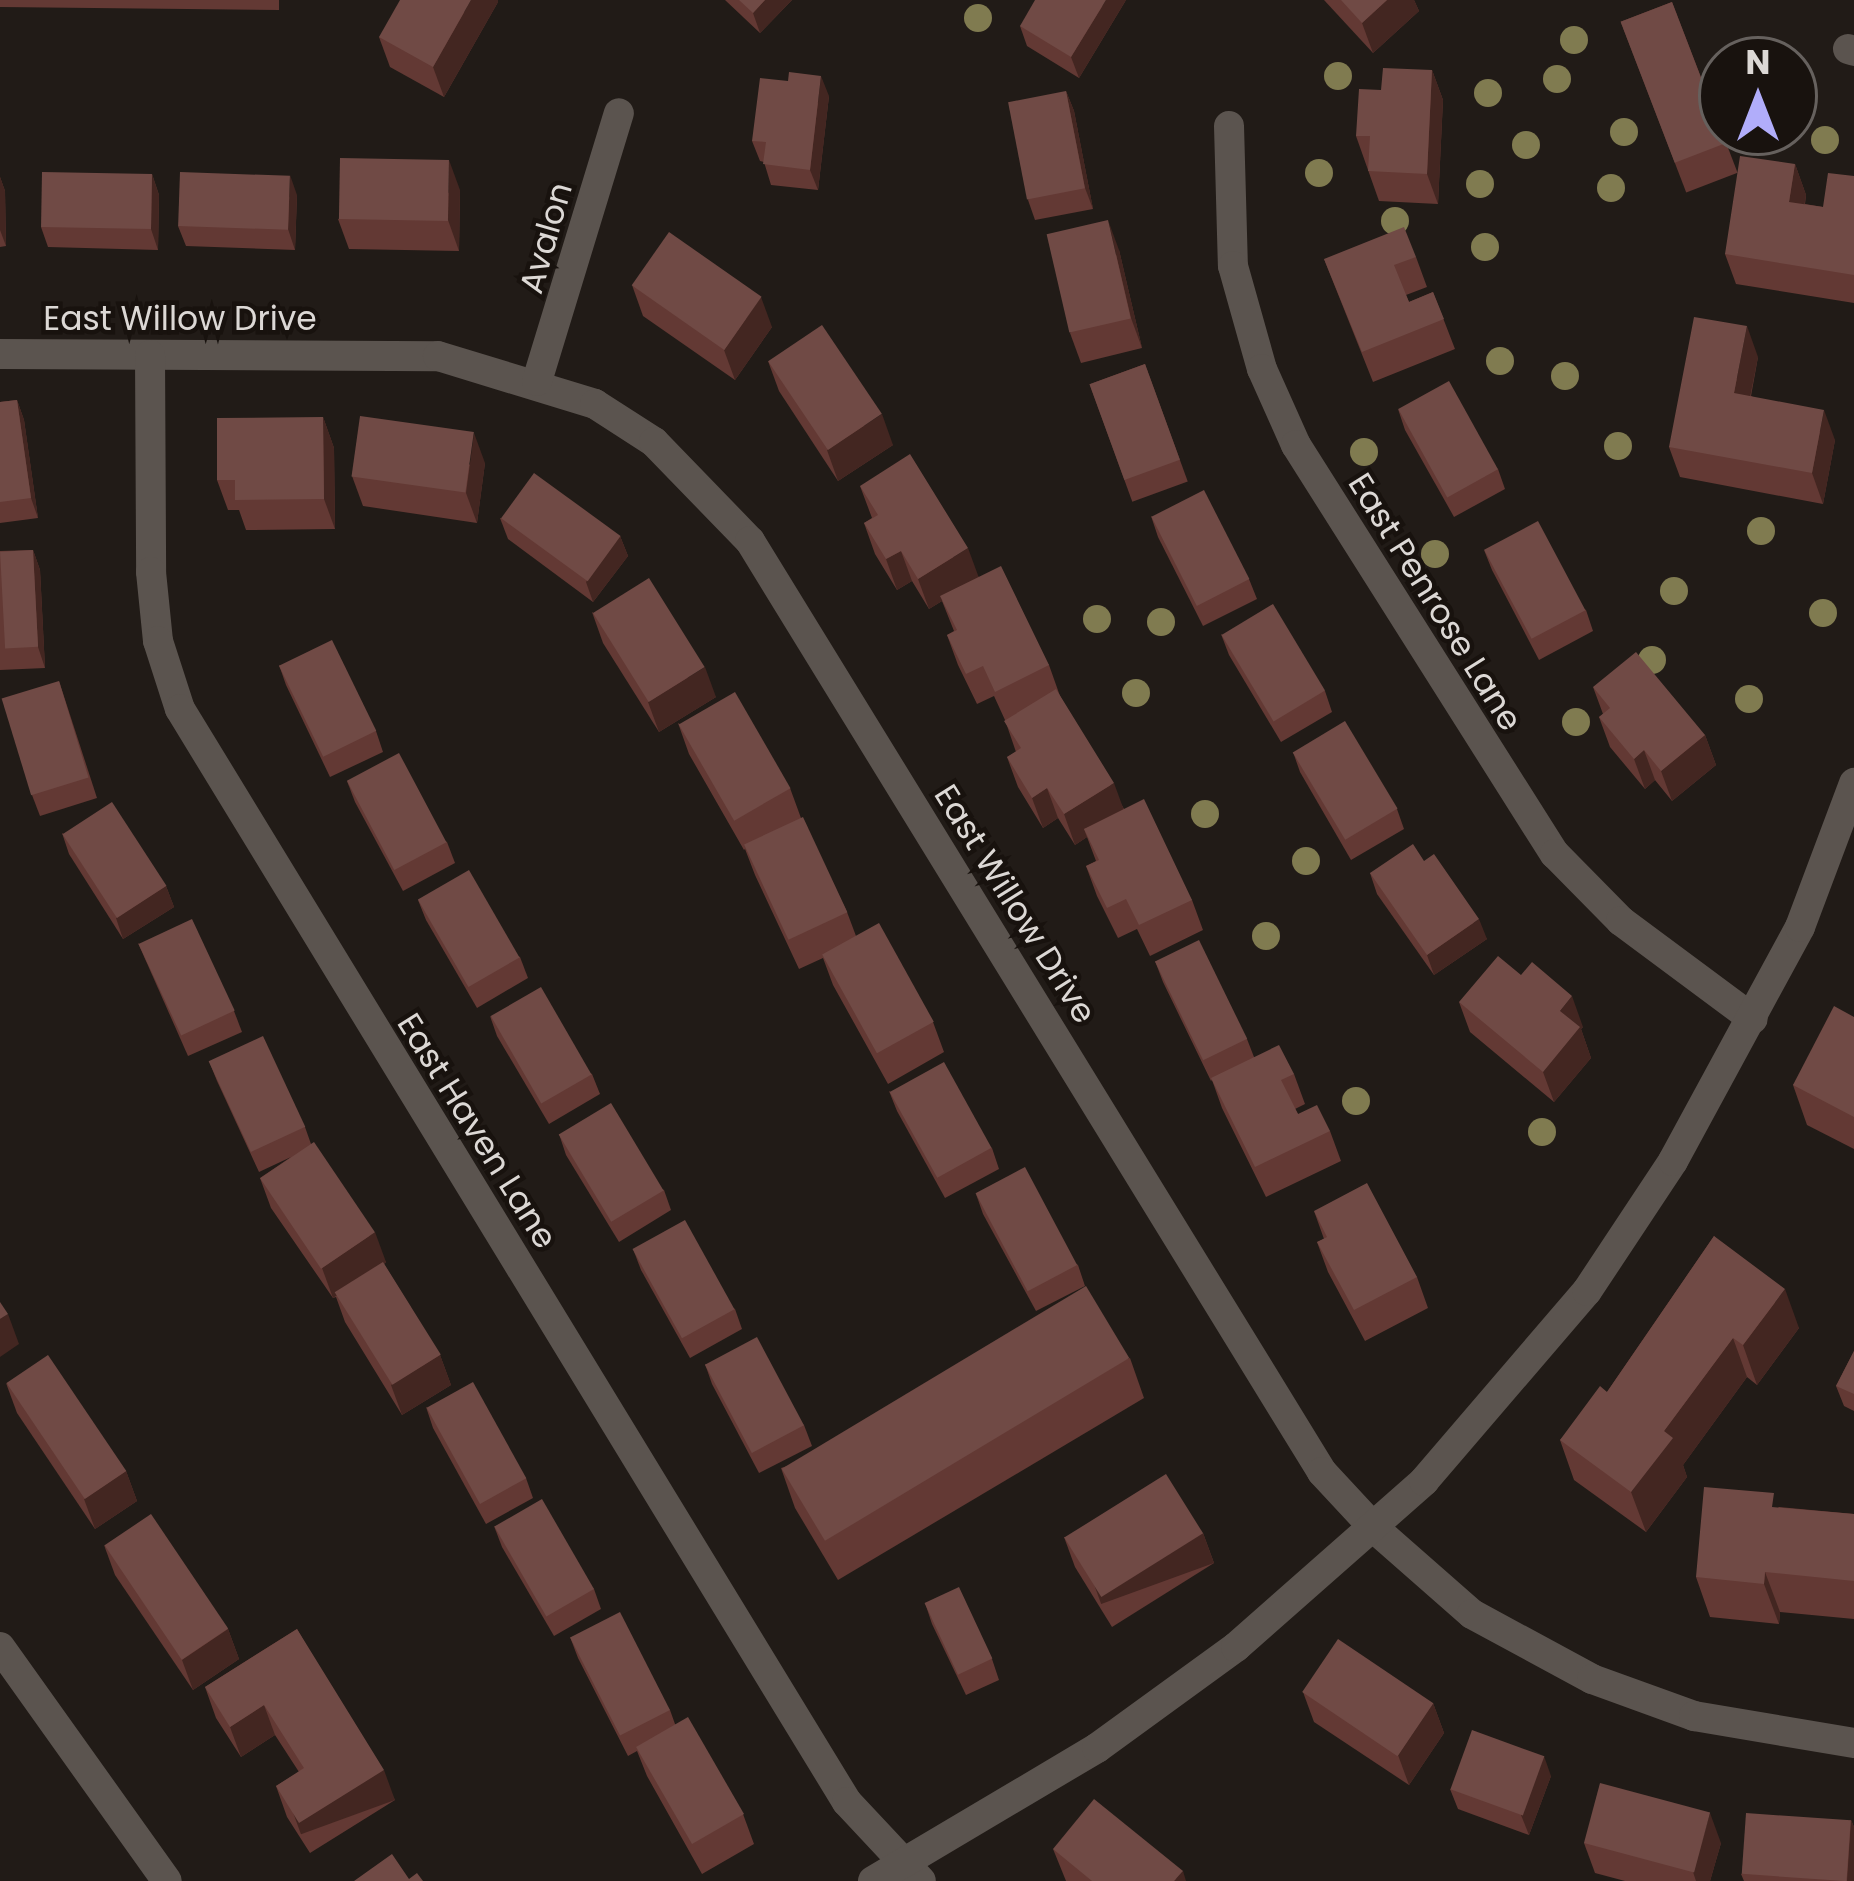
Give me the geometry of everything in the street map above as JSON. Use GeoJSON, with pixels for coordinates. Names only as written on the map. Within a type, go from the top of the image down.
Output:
{"type":"FeatureCollection","features":[{"type":"Feature","properties":{"kind":"street","name":"Avalon"},"geometry":{"type":"LineString","coordinates":[[537,381],[619,113]]}},
{"type":"Feature","properties":{"kind":"street","name":"East Penrose Lane"},"geometry":{"type":"LineString","coordinates":[[1228,126],[1233,266],[1262,368],[1296,445],[1555,854],[1621,921],[1753,1019]]}},
{"type":"Feature","properties":{"kind":"street","name":"East Willow Drive"},"geometry":{"type":"LineString","coordinates":[[0,354],[438,356],[537,381],[596,404],[654,442],[750,541],[1322,1472],[1374,1528],[1472,1613],[1592,1679],[1694,1716],[1854,1743]]}},
{"type":"Feature","properties":{"kind":"street","name":"East Haven Lane"},"geometry":{"type":"LineString","coordinates":[[150,356],[151,572],[158,641],[180,710],[847,1802],[912,1872]]}},
{"type":"Feature","properties":{"kind":"street"},"geometry":{"type":"LineString","coordinates":[[873,1881],[912,1872],[1097,1748],[1236,1647],[1424,1481],[1587,1291],[1753,1019],[1800,928],[1854,782]]}},
{"type":"Feature","properties":{"kind":"street"},"geometry":{"type":"LineString","coordinates":[[0,1647],[167,1881]]}},
{"type":"Feature","properties":{"kind":"building"},"geometry":{"type":"Polygon","coordinates":[[[400,0],[471,0],[433,67],[379,37],[400,0]]]}},
{"type":"Feature","properties":{"kind":"building"},"geometry":{"type":"Polygon","coordinates":[[[739,0],[765,0],[753,13],[739,0]]]}},
{"type":"Feature","properties":{"kind":"building"},"geometry":{"type":"Polygon","coordinates":[[[1035,0],[1106,0],[1071,57],[1020,26],[1035,0]]]}},
{"type":"Feature","properties":{"kind":"building"},"geometry":{"type":"Polygon","coordinates":[[[1341,0],[1387,0],[1362,23],[1341,0]]]}},
{"type":"Feature","properties":{"kind":"building"},"geometry":{"type":"Polygon","coordinates":[[[1672,2],[1698,70],[1698,154],[1675,163],[1621,22],[1672,2]]]}},
{"type":"Feature","properties":{"kind":"building"},"geometry":{"type":"Polygon","coordinates":[[[1383,68],[1432,70],[1427,174],[1368,171],[1370,136],[1356,136],[1359,89],[1381,90],[1383,68]]]}},
{"type":"Feature","properties":{"kind":"building"},"geometry":{"type":"Polygon","coordinates":[[[789,72],[821,76],[810,170],[763,164],[766,142],[752,141],[760,78],[788,81],[789,72]]]}},
{"type":"Feature","properties":{"kind":"building"},"geometry":{"type":"Polygon","coordinates":[[[1066,91],[1085,188],[1027,199],[1008,102],[1066,91]]]}},
{"type":"Feature","properties":{"kind":"building"},"geometry":{"type":"Polygon","coordinates":[[[1740,156],[1795,164],[1789,202],[1823,207],[1828,173],[1854,176],[1854,275],[1725,254],[1740,156]]]}},
{"type":"Feature","properties":{"kind":"building"},"geometry":{"type":"Polygon","coordinates":[[[340,158],[449,160],[448,221],[339,219],[340,158]]]}},
{"type":"Feature","properties":{"kind":"building"},"geometry":{"type":"Polygon","coordinates":[[[42,172],[152,174],[151,229],[41,227],[42,172]]]}},
{"type":"Feature","properties":{"kind":"building"},"geometry":{"type":"Polygon","coordinates":[[[180,172],[290,176],[288,230],[178,226],[180,172]]]}},
{"type":"Feature","properties":{"kind":"building"},"geometry":{"type":"Polygon","coordinates":[[[1108,220],[1131,318],[1069,333],[1047,234],[1108,220]]]}},
{"type":"Feature","properties":{"kind":"building"},"geometry":{"type":"Polygon","coordinates":[[[1404,227],[1416,257],[1394,265],[1409,302],[1433,292],[1444,319],[1362,352],[1324,259],[1404,227]]]}},
{"type":"Feature","properties":{"kind":"building"},"geometry":{"type":"Polygon","coordinates":[[[669,232],[762,297],[724,350],[632,285],[669,232]]]}},
{"type":"Feature","properties":{"kind":"building"},"geometry":{"type":"Polygon","coordinates":[[[1694,317],[1747,326],[1734,393],[1824,410],[1812,473],[1669,447],[1694,317]]]}},
{"type":"Feature","properties":{"kind":"building"},"geometry":{"type":"Polygon","coordinates":[[[822,325],[882,414],[828,450],[768,361],[822,325]]]}},
{"type":"Feature","properties":{"kind":"building"},"geometry":{"type":"Polygon","coordinates":[[[1145,364],[1180,460],[1124,480],[1090,384],[1145,364]]]}},
{"type":"Feature","properties":{"kind":"building"},"geometry":{"type":"Polygon","coordinates":[[[1449,381],[1498,469],[1447,497],[1398,409],[1449,381]]]}},
{"type":"Feature","properties":{"kind":"building"},"geometry":{"type":"Polygon","coordinates":[[[17,400],[31,498],[0,502],[0,402],[17,400]]]}},
{"type":"Feature","properties":{"kind":"building"},"geometry":{"type":"Polygon","coordinates":[[[360,416],[474,432],[465,492],[352,476],[360,416]]]}},
{"type":"Feature","properties":{"kind":"building"},"geometry":{"type":"Polygon","coordinates":[[[323,417],[324,499],[235,500],[235,480],[217,480],[217,418],[323,417]]]}},
{"type":"Feature","properties":{"kind":"building"},"geometry":{"type":"Polygon","coordinates":[[[910,454],[968,548],[918,579],[901,551],[886,559],[864,523],[878,515],[860,486],[910,454]]]}},
{"type":"Feature","properties":{"kind":"building"},"geometry":{"type":"Polygon","coordinates":[[[534,473],[621,536],[588,581],[501,518],[534,473]]]}},
{"type":"Feature","properties":{"kind":"building"},"geometry":{"type":"Polygon","coordinates":[[[1204,490],[1249,579],[1197,606],[1151,517],[1204,490]]]}},
{"type":"Feature","properties":{"kind":"building"},"geometry":{"type":"Polygon","coordinates":[[[1538,521],[1585,610],[1532,639],[1484,550],[1538,521]]]}},
{"type":"Feature","properties":{"kind":"building"},"geometry":{"type":"Polygon","coordinates":[[[33,550],[38,647],[5,649],[0,552],[33,550]]]}},
{"type":"Feature","properties":{"kind":"building"},"geometry":{"type":"Polygon","coordinates":[[[1001,566],[1049,665],[995,692],[983,666],[966,674],[947,635],[957,630],[940,596],[1001,566]]]}},
{"type":"Feature","properties":{"kind":"building"},"geometry":{"type":"Polygon","coordinates":[[[649,578],[705,667],[649,702],[593,613],[649,578]]]}},
{"type":"Feature","properties":{"kind":"building"},"geometry":{"type":"Polygon","coordinates":[[[1273,604],[1325,691],[1274,721],[1222,635],[1273,604]]]}},
{"type":"Feature","properties":{"kind":"building"},"geometry":{"type":"Polygon","coordinates":[[[332,640],[376,731],[323,757],[279,666],[332,640]]]}},
{"type":"Feature","properties":{"kind":"building"},"geometry":{"type":"Polygon","coordinates":[[[1636,652],[1705,735],[1661,771],[1644,750],[1634,759],[1599,717],[1610,708],[1593,687],[1636,652]]]}},
{"type":"Feature","properties":{"kind":"building"},"geometry":{"type":"Polygon","coordinates":[[[59,681],[89,778],[31,795],[2,699],[59,681]]]}},
{"type":"Feature","properties":{"kind":"building"},"geometry":{"type":"Polygon","coordinates":[[[1056,689],[1114,783],[1064,814],[1047,788],[1032,798],[1007,757],[1021,748],[1004,721],[1056,689]]]}},
{"type":"Feature","properties":{"kind":"building"},"geometry":{"type":"Polygon","coordinates":[[[735,692],[790,788],[734,821],[679,724],[735,692]]]}},
{"type":"Feature","properties":{"kind":"building"},"geometry":{"type":"Polygon","coordinates":[[[1345,721],[1398,808],[1345,840],[1293,752],[1345,721]]]}},
{"type":"Feature","properties":{"kind":"building"},"geometry":{"type":"Polygon","coordinates":[[[399,753],[446,842],[394,870],[347,781],[399,753]]]}},
{"type":"Feature","properties":{"kind":"building"},"geometry":{"type":"Polygon","coordinates":[[[1144,799],[1192,900],[1139,925],[1126,899],[1107,908],[1086,866],[1099,860],[1084,829],[1144,799]]]}},
{"type":"Feature","properties":{"kind":"building"},"geometry":{"type":"Polygon","coordinates":[[[112,802],[166,886],[117,918],[63,834],[112,802]]]}},
{"type":"Feature","properties":{"kind":"building"},"geometry":{"type":"Polygon","coordinates":[[[803,817],[847,912],[788,940],[744,844],[803,817]]]}},
{"type":"Feature","properties":{"kind":"building"},"geometry":{"type":"Polygon","coordinates":[[[1413,844],[1424,861],[1434,854],[1479,919],[1427,955],[1370,873],[1413,844]]]}},
{"type":"Feature","properties":{"kind":"building"},"geometry":{"type":"Polygon","coordinates":[[[469,870],[520,957],[468,987],[418,900],[469,870]]]}},
{"type":"Feature","properties":{"kind":"building"},"geometry":{"type":"Polygon","coordinates":[[[192,919],[235,1011],[181,1035],[139,944],[192,919]]]}},
{"type":"Feature","properties":{"kind":"building"},"geometry":{"type":"Polygon","coordinates":[[[879,923],[934,1022],[877,1053],[822,955],[879,923]]]}},
{"type":"Feature","properties":{"kind":"building"},"geometry":{"type":"Polygon","coordinates":[[[1199,940],[1247,1039],[1203,1060],[1155,961],[1199,940]]]}},
{"type":"Feature","properties":{"kind":"building"},"geometry":{"type":"Polygon","coordinates":[[[1498,956],[1521,975],[1532,962],[1572,996],[1560,1011],[1580,1027],[1543,1072],[1459,1002],[1498,956]]]}},
{"type":"Feature","properties":{"kind":"building"},"geometry":{"type":"Polygon","coordinates":[[[541,987],[592,1074],[541,1103],[491,1016],[541,987]]]}},
{"type":"Feature","properties":{"kind":"building"},"geometry":{"type":"Polygon","coordinates":[[[1834,1006],[1854,1017],[1854,1117],[1793,1085],[1834,1006]]]}},
{"type":"Feature","properties":{"kind":"building"},"geometry":{"type":"Polygon","coordinates":[[[263,1036],[305,1127],[251,1152],[209,1061],[263,1036]]]}},
{"type":"Feature","properties":{"kind":"building"},"geometry":{"type":"Polygon","coordinates":[[[1279,1045],[1294,1074],[1281,1080],[1298,1114],[1317,1105],[1330,1131],[1255,1167],[1211,1078],[1279,1045]]]}},
{"type":"Feature","properties":{"kind":"building"},"geometry":{"type":"Polygon","coordinates":[[[944,1062],[992,1148],[937,1178],[890,1092],[944,1062]]]}},
{"type":"Feature","properties":{"kind":"building"},"geometry":{"type":"Polygon","coordinates":[[[611,1103],[664,1190],[611,1222],[559,1134],[611,1103]]]}},
{"type":"Feature","properties":{"kind":"building"},"geometry":{"type":"Polygon","coordinates":[[[314,1142],[375,1232],[321,1269],[260,1178],[314,1142]]]}},
{"type":"Feature","properties":{"kind":"building"},"geometry":{"type":"Polygon","coordinates":[[[1025,1167],[1077,1265],[1028,1291],[976,1193],[1025,1167]]]}},
{"type":"Feature","properties":{"kind":"building"},"geometry":{"type":"Polygon","coordinates":[[[1367,1183],[1417,1277],[1354,1310],[1317,1242],[1327,1237],[1314,1211],[1367,1183]]]}},
{"type":"Feature","properties":{"kind":"building"},"geometry":{"type":"Polygon","coordinates":[[[685,1220],[734,1309],[682,1338],[633,1249],[685,1220]]]}},
{"type":"Feature","properties":{"kind":"building"},"geometry":{"type":"Polygon","coordinates":[[[1714,1236],[1785,1289],[1743,1345],[1733,1338],[1664,1431],[1673,1438],[1631,1492],[1560,1440],[1600,1386],[1607,1392],[1714,1236]]]}},
{"type":"Feature","properties":{"kind":"building"},"geometry":{"type":"Polygon","coordinates":[[[383,1262],[441,1354],[392,1385],[335,1292],[383,1262]]]}},
{"type":"Feature","properties":{"kind":"building"},"geometry":{"type":"Polygon","coordinates":[[[1086,1286],[1129,1358],[825,1541],[782,1469],[1086,1286]]]}},
{"type":"Feature","properties":{"kind":"building"},"geometry":{"type":"Polygon","coordinates":[[[757,1337],[804,1425],[752,1453],[705,1365],[757,1337]]]}},
{"type":"Feature","properties":{"kind":"building"},"geometry":{"type":"Polygon","coordinates":[[[1854,1351],[1854,1394],[1836,1386],[1854,1351]]]}},
{"type":"Feature","properties":{"kind":"building"},"geometry":{"type":"Polygon","coordinates":[[[48,1355],[126,1471],[85,1499],[7,1383],[48,1355]]]}},
{"type":"Feature","properties":{"kind":"building"},"geometry":{"type":"Polygon","coordinates":[[[473,1382],[526,1478],[480,1504],[427,1408],[473,1382]]]}},
{"type":"Feature","properties":{"kind":"building"},"geometry":{"type":"Polygon","coordinates":[[[1166,1474],[1203,1533],[1101,1597],[1064,1538],[1166,1474]]]}},
{"type":"Feature","properties":{"kind":"building"},"geometry":{"type":"Polygon","coordinates":[[[1704,1487],[1774,1493],[1772,1507],[1854,1514],[1854,1581],[1765,1572],[1764,1584],[1696,1577],[1704,1487]]]}},
{"type":"Feature","properties":{"kind":"building"},"geometry":{"type":"Polygon","coordinates":[[[542,1499],[594,1589],[546,1617],[494,1526],[542,1499]]]}},
{"type":"Feature","properties":{"kind":"building"},"geometry":{"type":"Polygon","coordinates":[[[151,1514],[228,1628],[182,1660],[105,1545],[151,1514]]]}},
{"type":"Feature","properties":{"kind":"building"},"geometry":{"type":"Polygon","coordinates":[[[959,1587],[992,1659],[958,1675],[925,1603],[959,1587]]]}},
{"type":"Feature","properties":{"kind":"building"},"geometry":{"type":"Polygon","coordinates":[[[620,1612],[670,1710],[620,1735],[570,1637],[620,1612]]]}},
{"type":"Feature","properties":{"kind":"building"},"geometry":{"type":"Polygon","coordinates":[[[297,1629],[384,1770],[299,1823],[276,1786],[304,1768],[264,1705],[230,1727],[205,1687],[297,1629]]]}},
{"type":"Feature","properties":{"kind":"building"},"geometry":{"type":"Polygon","coordinates":[[[1338,1639],[1433,1703],[1398,1756],[1302,1692],[1338,1639]]]}},
{"type":"Feature","properties":{"kind":"building"},"geometry":{"type":"Polygon","coordinates":[[[688,1717],[744,1814],[692,1844],[636,1747],[688,1717]]]}},
{"type":"Feature","properties":{"kind":"building"},"geometry":{"type":"Polygon","coordinates":[[[1472,1730],[1544,1756],[1523,1816],[1450,1789],[1472,1730]]]}},
{"type":"Feature","properties":{"kind":"building"},"geometry":{"type":"Polygon","coordinates":[[[1600,1783],[1710,1813],[1694,1872],[1584,1843],[1600,1783]]]}},
{"type":"Feature","properties":{"kind":"building"},"geometry":{"type":"Polygon","coordinates":[[[1094,1799],[1183,1871],[1174,1881],[1092,1881],[1053,1849],[1094,1799]]]}},
{"type":"Feature","properties":{"kind":"building"},"geometry":{"type":"Polygon","coordinates":[[[1746,1813],[1851,1820],[1847,1881],[1742,1874],[1746,1813]]]}},
{"type":"Feature","properties":{"kind":"building"},"geometry":{"type":"Polygon","coordinates":[[[392,1854],[409,1879],[417,1873],[423,1881],[354,1881],[392,1854]]]}}]}
